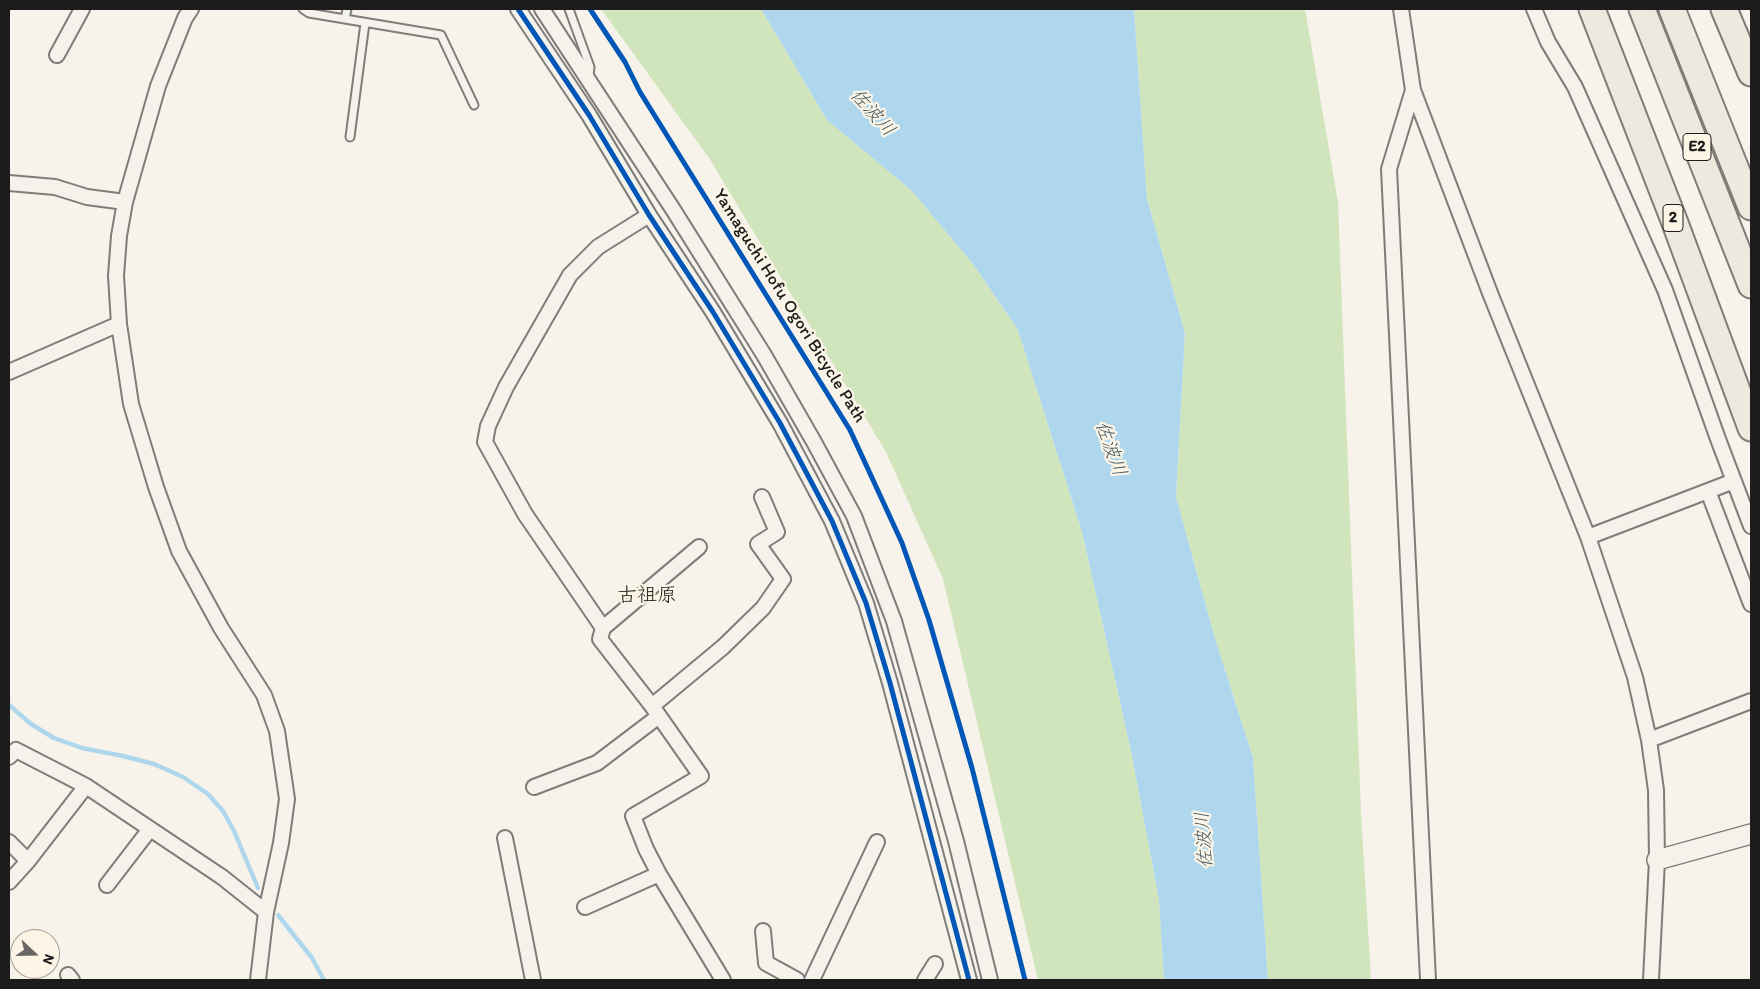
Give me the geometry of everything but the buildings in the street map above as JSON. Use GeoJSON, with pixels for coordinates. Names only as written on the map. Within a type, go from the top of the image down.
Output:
{"type":"FeatureCollection","features":[{"type":"Feature","properties":{"kind":"highway","name":"2"},"geometry":{"type":"LineString","coordinates":[[1592,9],[1675,223],[1751,428]]}},
{"type":"Feature","properties":{"kind":"highway","name":"E2"},"geometry":{"type":"LineString","coordinates":[[1642,9],[1751,285]]}},
{"type":"Feature","properties":{"kind":"highway","name":"E2"},"geometry":{"type":"LineString","coordinates":[[1672,9],[1751,207]]}},
{"type":"Feature","properties":{"kind":"highway"},"geometry":{"type":"LineString","coordinates":[[1724,9],[1751,73]]}},
{"type":"Feature","properties":{"kind":"street"},"geometry":{"type":"LineString","coordinates":[[57,55],[82,9]]}},
{"type":"Feature","properties":{"kind":"street"},"geometry":{"type":"LineString","coordinates":[[191,9],[185,18],[158,86],[125,202],[119,236],[116,276],[119,324],[131,404],[156,487],[179,551],[222,628],[264,695],[277,731],[287,799],[281,843],[266,912],[258,980]]}},
{"type":"Feature","properties":{"kind":"street"},"geometry":{"type":"LineString","coordinates":[[518,9],[589,115],[649,214],[713,312],[780,423],[832,521],[866,603],[890,683],[969,980]]}},
{"type":"Feature","properties":{"kind":"street"},"geometry":{"type":"LineString","coordinates":[[542,9],[674,211],[764,355],[854,516],[894,621],[956,841],[990,980]]}},
{"type":"Feature","properties":{"kind":"street"},"geometry":{"type":"LineString","coordinates":[[1401,9],[1413,90],[1494,302],[1588,537],[1635,677],[1649,740],[1656,790],[1656,860],[1651,980]]}},
{"type":"Feature","properties":{"kind":"street"},"geometry":{"type":"LineString","coordinates":[[1534,9],[1548,42],[1575,87],[1666,290],[1751,526]]}},
{"type":"Feature","properties":{"kind":"street"},"geometry":{"type":"LineString","coordinates":[[1413,90],[1389,169],[1428,980]]}},
{"type":"Feature","properties":{"kind":"street"},"geometry":{"type":"LineString","coordinates":[[9,183],[55,187],[87,197],[125,202]]}},
{"type":"Feature","properties":{"kind":"street"},"geometry":{"type":"LineString","coordinates":[[603,628],[525,514],[485,442],[488,426],[506,387],[570,275],[598,247],[649,214]]}},
{"type":"Feature","properties":{"kind":"street"},"geometry":{"type":"LineString","coordinates":[[9,372],[119,324]]}},
{"type":"Feature","properties":{"kind":"street"},"geometry":{"type":"LineString","coordinates":[[1588,537],[1734,480]]}},
{"type":"Feature","properties":{"kind":"street"},"geometry":{"type":"LineString","coordinates":[[1708,490],[1751,604]]}},
{"type":"Feature","properties":{"kind":"street"},"geometry":{"type":"LineString","coordinates":[[534,787],[597,763],[656,711],[763,608],[783,579],[758,544],[777,532],[762,497]]}},
{"type":"Feature","properties":{"kind":"street"},"geometry":{"type":"LineString","coordinates":[[699,547],[603,628],[600,639],[656,711],[701,776],[633,816],[646,850],[659,874],[723,980]]}},
{"type":"Feature","properties":{"kind":"street"},"geometry":{"type":"LineString","coordinates":[[1649,740],[1751,702]]}},
{"type":"Feature","properties":{"kind":"street"},"geometry":{"type":"LineString","coordinates":[[9,757],[16,750],[86,786],[222,877],[266,912]]}},
{"type":"Feature","properties":{"kind":"street"},"geometry":{"type":"LineString","coordinates":[[9,882],[28,861],[86,786]]}},
{"type":"Feature","properties":{"kind":"street"},"geometry":{"type":"LineString","coordinates":[[106,886],[150,829]]}},
{"type":"Feature","properties":{"kind":"street"},"geometry":{"type":"LineString","coordinates":[[1656,860],[1751,834]]}},
{"type":"Feature","properties":{"kind":"street"},"geometry":{"type":"LineString","coordinates":[[504,838],[533,980]]}},
{"type":"Feature","properties":{"kind":"street"},"geometry":{"type":"LineString","coordinates":[[9,842],[28,861]]}},
{"type":"Feature","properties":{"kind":"street"},"geometry":{"type":"LineString","coordinates":[[812,980],[877,842]]}},
{"type":"Feature","properties":{"kind":"street"},"geometry":{"type":"LineString","coordinates":[[584,906],[659,874]]}},
{"type":"Feature","properties":{"kind":"street"},"geometry":{"type":"LineString","coordinates":[[763,931],[766,962],[798,980]]}},
{"type":"Feature","properties":{"kind":"street"},"geometry":{"type":"LineString","coordinates":[[924,980],[935,964]]}},
{"type":"Feature","properties":{"kind":"lane"},"geometry":{"type":"LineString","coordinates":[[303,9],[309,13],[441,35],[474,105]]}},
{"type":"Feature","properties":{"kind":"lane"},"geometry":{"type":"LineString","coordinates":[[345,19],[347,9]]}},
{"type":"Feature","properties":{"kind":"lane"},"geometry":{"type":"LineString","coordinates":[[570,9],[590,67],[588,80]]}},
{"type":"Feature","properties":{"kind":"lane"},"geometry":{"type":"LineString","coordinates":[[350,138],[366,23]]}},
{"type":"Feature","properties":{"kind":"green space"},"geometry":{"type":"Polygon","coordinates":[[[601,9],[761,9],[827,120],[911,190],[973,264],[1018,330],[1082,532],[1131,751],[1159,900],[1164,980],[1038,980],[943,579],[886,452],[709,158],[601,9]]]}},
{"type":"Feature","properties":{"kind":"green space"},"geometry":{"type":"Polygon","coordinates":[[[1134,9],[1305,9],[1338,202],[1361,813],[1371,980],[1268,980],[1253,758],[1214,635],[1176,497],[1185,333],[1147,199],[1134,9]]]}},
{"type":"Feature","properties":{"kind":"water","name":"佐波川"},"geometry":{"type":"Polygon","coordinates":[[[761,9],[1134,9],[1147,199],[1185,333],[1176,497],[1214,635],[1253,758],[1268,980],[1164,980],[1159,900],[1131,751],[1082,532],[1018,330],[973,264],[911,190],[827,120],[761,9]]]}},
{"type":"Feature","properties":{"kind":"waterway"},"geometry":{"type":"LineString","coordinates":[[9,705],[31,724],[54,738],[82,748],[154,764],[183,777],[208,794],[223,811],[234,831],[258,888]]}},
{"type":"Feature","properties":{"kind":"waterway"},"geometry":{"type":"LineString","coordinates":[[278,915],[312,958],[324,980]]}},
{"type":"Feature","properties":{"kind":"cycle path"},"geometry":{"type":"LineString","coordinates":[[518,9],[589,115],[649,215],[713,312],[780,423],[832,521],[866,603],[890,683],[969,980]]}},
{"type":"Feature","properties":{"kind":"cycle path","name":"Yamaguchi Hofu Ogori Bicycle Path"},"geometry":{"type":"LineString","coordinates":[[590,9],[625,62],[640,92],[850,430],[902,543],[929,620],[972,768],[1025,980]]}},
{"type":"Feature","properties":{"kind":"district","name":"古祖原"},"geometry":{"type":"Point","coordinates":[647,596]}}]}
